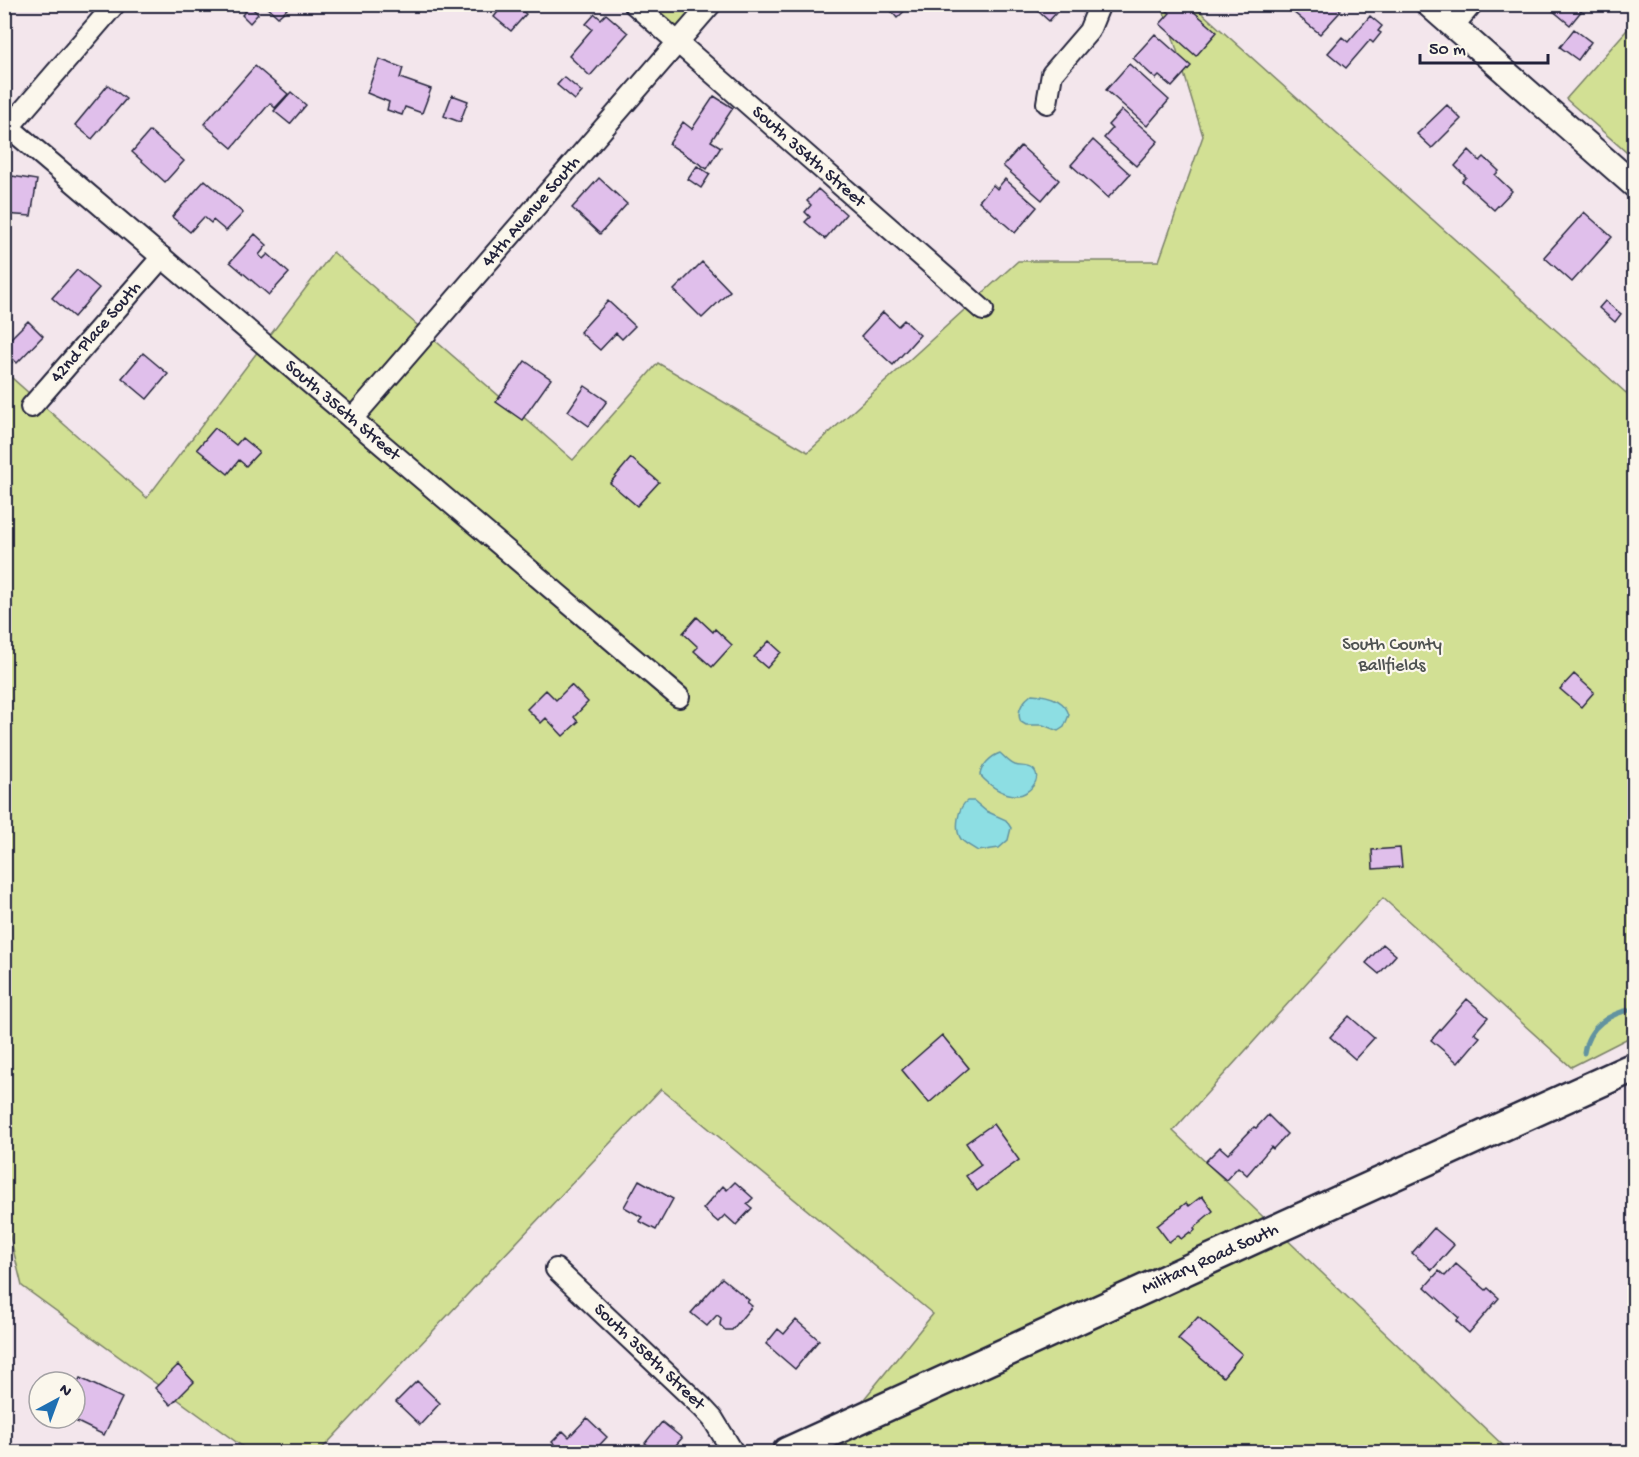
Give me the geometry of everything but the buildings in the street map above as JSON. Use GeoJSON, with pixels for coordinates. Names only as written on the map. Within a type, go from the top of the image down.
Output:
{"type":"FeatureCollection","features":[{"type":"Feature","properties":{"kind":"main road","name":"Military Road South"},"geometry":{"type":"LineString","coordinates":[[786,1452],[1635,1067]]}},
{"type":"Feature","properties":{"kind":"street"},"geometry":{"type":"LineString","coordinates":[[7,125],[115,4]]}},
{"type":"Feature","properties":{"kind":"street","name":"South 354th Street"},"geometry":{"type":"LineString","coordinates":[[634,4],[983,310]]}},
{"type":"Feature","properties":{"kind":"street","name":"44th Avenue South"},"geometry":{"type":"LineString","coordinates":[[352,419],[711,4]]}},
{"type":"Feature","properties":{"kind":"street"},"geometry":{"type":"LineString","coordinates":[[1047,103],[1052,74],[1089,31],[1100,4]]}},
{"type":"Feature","properties":{"kind":"street"},"geometry":{"type":"LineString","coordinates":[[1428,4],[1635,185]]}},
{"type":"Feature","properties":{"kind":"street"},"geometry":{"type":"LineString","coordinates":[[1453,26],[1472,4]]}},
{"type":"Feature","properties":{"kind":"street","name":"South 356th Street"},"geometry":{"type":"LineString","coordinates":[[7,125],[679,697]]}},
{"type":"Feature","properties":{"kind":"street","name":"42nd Place South"},"geometry":{"type":"LineString","coordinates":[[32,407],[162,257]]}},
{"type":"Feature","properties":{"kind":"street","name":"South 358th Street"},"geometry":{"type":"LineString","coordinates":[[556,1269],[702,1407],[713,1419],[733,1452]]}},
{"type":"Feature","properties":{"kind":"green space"},"geometry":{"type":"Polygon","coordinates":[[[634,5],[711,5],[677,43],[634,5]]]}},
{"type":"Feature","properties":{"kind":"green space","name":"South County Ballfields"},"geometry":{"type":"Polygon","coordinates":[[[1160,5],[1193,5],[1634,400],[1634,1035],[1571,1067],[1383,898],[1173,1131],[1510,1452],[821,1452],[933,1314],[661,1089],[319,1452],[250,1452],[22,1286],[5,1216],[4,371],[147,498],[333,252],[573,460],[658,363],[808,452],[1018,261],[1159,261],[1203,136],[1168,21],[1160,5]]]}},
{"type":"Feature","properties":{"kind":"green space"},"geometry":{"type":"Polygon","coordinates":[[[1634,22],[1634,159],[1566,99],[1634,22]]]}},
{"type":"Feature","properties":{"kind":"water"},"geometry":{"type":"Polygon","coordinates":[[[1032,694],[1044,695],[1064,705],[1069,715],[1064,727],[1058,731],[1043,725],[1026,725],[1021,722],[1019,714],[1021,706],[1032,694]]]}},
{"type":"Feature","properties":{"kind":"water"},"geometry":{"type":"Polygon","coordinates":[[[1000,753],[1015,765],[1029,767],[1036,773],[1037,777],[1033,786],[1025,793],[1011,795],[1001,791],[980,775],[987,762],[1000,753]]]}},
{"type":"Feature","properties":{"kind":"water"},"geometry":{"type":"Polygon","coordinates":[[[967,801],[974,801],[986,811],[1006,820],[1011,828],[1008,840],[999,848],[978,851],[961,839],[958,819],[961,808],[967,801]]]}},
{"type":"Feature","properties":{"kind":"waterway"},"geometry":{"type":"LineString","coordinates":[[1584,1053],[1595,1028],[1617,1014],[1634,1009]]}}]}
